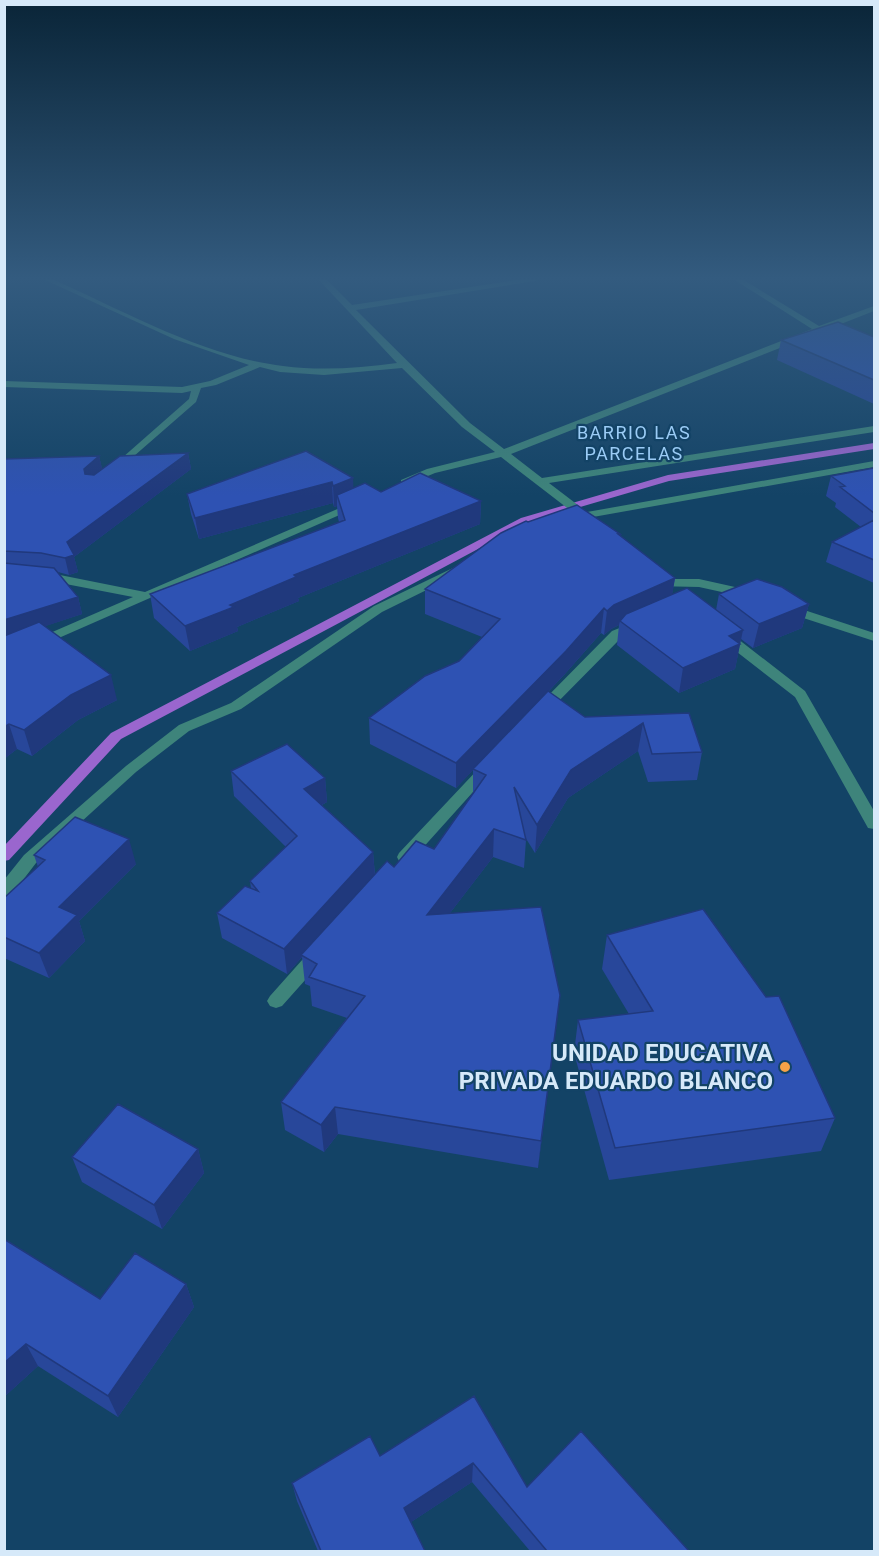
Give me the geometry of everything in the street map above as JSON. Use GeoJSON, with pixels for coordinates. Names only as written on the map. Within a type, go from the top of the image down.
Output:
{"type":"FeatureCollection","features":[{"type":"Feature","properties":{"kind":"street"},"geometry":{"type":"LineString","coordinates":[[215,352],[259,364],[310,372],[353,371],[404,365]]}},
{"type":"Feature","properties":{"kind":"street"},"geometry":{"type":"LineString","coordinates":[[391,352],[466,425],[541,481],[600,530]]}},
{"type":"Feature","properties":{"kind":"street"},"geometry":{"type":"LineString","coordinates":[[398,485],[431,471],[504,453],[764,352]]}},
{"type":"Feature","properties":{"kind":"street"},"geometry":{"type":"LineString","coordinates":[[4,384],[166,391],[197,387],[259,364]]}},
{"type":"Feature","properties":{"kind":"street"},"geometry":{"type":"LineString","coordinates":[[112,472],[193,400],[197,387]]}},
{"type":"Feature","properties":{"kind":"street"},"geometry":{"type":"LineString","coordinates":[[541,481],[874,429]]}},
{"type":"Feature","properties":{"kind":"street"},"geometry":{"type":"LineString","coordinates":[[563,520],[583,514],[874,464]]}},
{"type":"Feature","properties":{"kind":"street"},"geometry":{"type":"LineString","coordinates":[[4,658],[365,500]]}},
{"type":"Feature","properties":{"kind":"street"},"geometry":{"type":"LineString","coordinates":[[4,893],[30,859],[131,769],[184,728],[236,706],[378,609],[473,562]]}},
{"type":"Feature","properties":{"kind":"street"},"geometry":{"type":"LineString","coordinates":[[4,573],[45,576],[146,596]]}},
{"type":"Feature","properties":{"kind":"street"},"geometry":{"type":"LineString","coordinates":[[675,597],[653,580],[699,583],[758,597]]}},
{"type":"Feature","properties":{"kind":"street"},"geometry":{"type":"LineString","coordinates":[[778,605],[874,637]]}},
{"type":"Feature","properties":{"kind":"street"},"geometry":{"type":"LineString","coordinates":[[534,718],[617,634],[655,616]]}},
{"type":"Feature","properties":{"kind":"street"},"geometry":{"type":"LineString","coordinates":[[710,624],[800,694],[874,824]]}},
{"type":"Feature","properties":{"kind":"street"},"geometry":{"type":"LineString","coordinates":[[391,872],[496,759]]}},
{"type":"Feature","properties":{"kind":"street"},"geometry":{"type":"LineString","coordinates":[[276,1001],[330,941]]}},
{"type":"Feature","properties":{"kind":"building"},"geometry":{"type":"Polygon","coordinates":[[[808,352],[874,352],[874,380],[808,352]]]}},
{"type":"Feature","properties":{"kind":"building"},"geometry":{"type":"Polygon","coordinates":[[[306,451],[353,478],[333,486],[332,482],[195,518],[187,494],[306,451]]]}},
{"type":"Feature","properties":{"kind":"building"},"geometry":{"type":"Polygon","coordinates":[[[188,453],[67,542],[74,555],[65,558],[41,553],[4,551],[4,459],[99,456],[84,469],[85,474],[94,475],[120,456],[188,453]]]}},
{"type":"Feature","properties":{"kind":"building"},"geometry":{"type":"Polygon","coordinates":[[[874,468],[874,513],[840,487],[845,486],[831,476],[874,468]]]}},
{"type":"Feature","properties":{"kind":"building"},"geometry":{"type":"Polygon","coordinates":[[[420,473],[481,501],[294,575],[296,577],[230,605],[234,607],[185,626],[150,594],[345,520],[337,495],[365,483],[381,492],[420,473]]]}},
{"type":"Feature","properties":{"kind":"building"},"geometry":{"type":"Polygon","coordinates":[[[577,505],[620,534],[618,534],[675,578],[614,605],[607,611],[604,608],[566,651],[456,763],[369,718],[425,676],[459,661],[500,619],[425,589],[501,533],[526,521],[577,505]]]}},
{"type":"Feature","properties":{"kind":"building"},"geometry":{"type":"Polygon","coordinates":[[[874,520],[874,560],[832,542],[874,520]]]}},
{"type":"Feature","properties":{"kind":"building"},"geometry":{"type":"Polygon","coordinates":[[[4,563],[54,568],[78,597],[4,620],[4,563]]]}},
{"type":"Feature","properties":{"kind":"building"},"geometry":{"type":"Polygon","coordinates":[[[757,579],[782,587],[809,604],[759,624],[719,594],[757,579]]]}},
{"type":"Feature","properties":{"kind":"building"},"geometry":{"type":"Polygon","coordinates":[[[687,588],[743,630],[729,636],[740,644],[683,668],[620,621],[626,614],[687,588]]]}},
{"type":"Feature","properties":{"kind":"building"},"geometry":{"type":"Polygon","coordinates":[[[39,622],[111,675],[71,695],[24,730],[9,724],[4,727],[4,636],[39,622]]]}},
{"type":"Feature","properties":{"kind":"building"},"geometry":{"type":"Polygon","coordinates":[[[548,691],[585,717],[689,713],[702,752],[652,754],[643,723],[571,770],[537,825],[514,787],[526,840],[494,829],[427,915],[541,907],[560,995],[541,1141],[335,1107],[321,1125],[281,1102],[365,996],[309,977],[317,964],[301,955],[387,861],[394,867],[416,841],[434,849],[486,775],[473,769],[548,691]]]}},
{"type":"Feature","properties":{"kind":"building"},"geometry":{"type":"Polygon","coordinates":[[[287,744],[325,778],[304,789],[373,852],[284,949],[217,913],[245,886],[258,891],[250,881],[297,836],[231,771],[287,744]]]}},
{"type":"Feature","properties":{"kind":"building"},"geometry":{"type":"Polygon","coordinates":[[[75,817],[129,839],[59,907],[77,915],[39,953],[4,937],[4,898],[45,860],[34,855],[75,817]]]}},
{"type":"Feature","properties":{"kind":"building"},"geometry":{"type":"Polygon","coordinates":[[[703,909],[766,997],[779,996],[835,1118],[615,1148],[578,1020],[653,1011],[607,935],[703,909]]]}},
{"type":"Feature","properties":{"kind":"building"},"geometry":{"type":"Polygon","coordinates":[[[118,1104],[198,1149],[154,1205],[72,1157],[118,1104]]]}},
{"type":"Feature","properties":{"kind":"building"},"geometry":{"type":"Polygon","coordinates":[[[4,1239],[100,1299],[135,1253],[186,1284],[108,1396],[26,1344],[4,1363],[4,1239]]]}},
{"type":"Feature","properties":{"kind":"building"},"geometry":{"type":"Polygon","coordinates":[[[474,1396],[527,1487],[581,1431],[689,1551],[547,1551],[473,1463],[404,1508],[425,1551],[321,1551],[292,1483],[370,1436],[380,1456],[474,1396]]]}},
{"type":"Feature","properties":{"kind":"waterway"},"geometry":{"type":"LineString","coordinates":[[4,856],[116,736],[525,520],[668,478],[874,446]]}},
{"type":"Feature","properties":{"kind":"place","name":"UNIDAD EDUCATIVA PRIVADA EDUARDO BLANCO"},"geometry":{"type":"Point","coordinates":[785,1067]}},
{"type":"Feature","properties":{"kind":"district","name":"BARRIO LAS PARCELAS"},"geometry":{"type":"Point","coordinates":[634,442]}}]}
